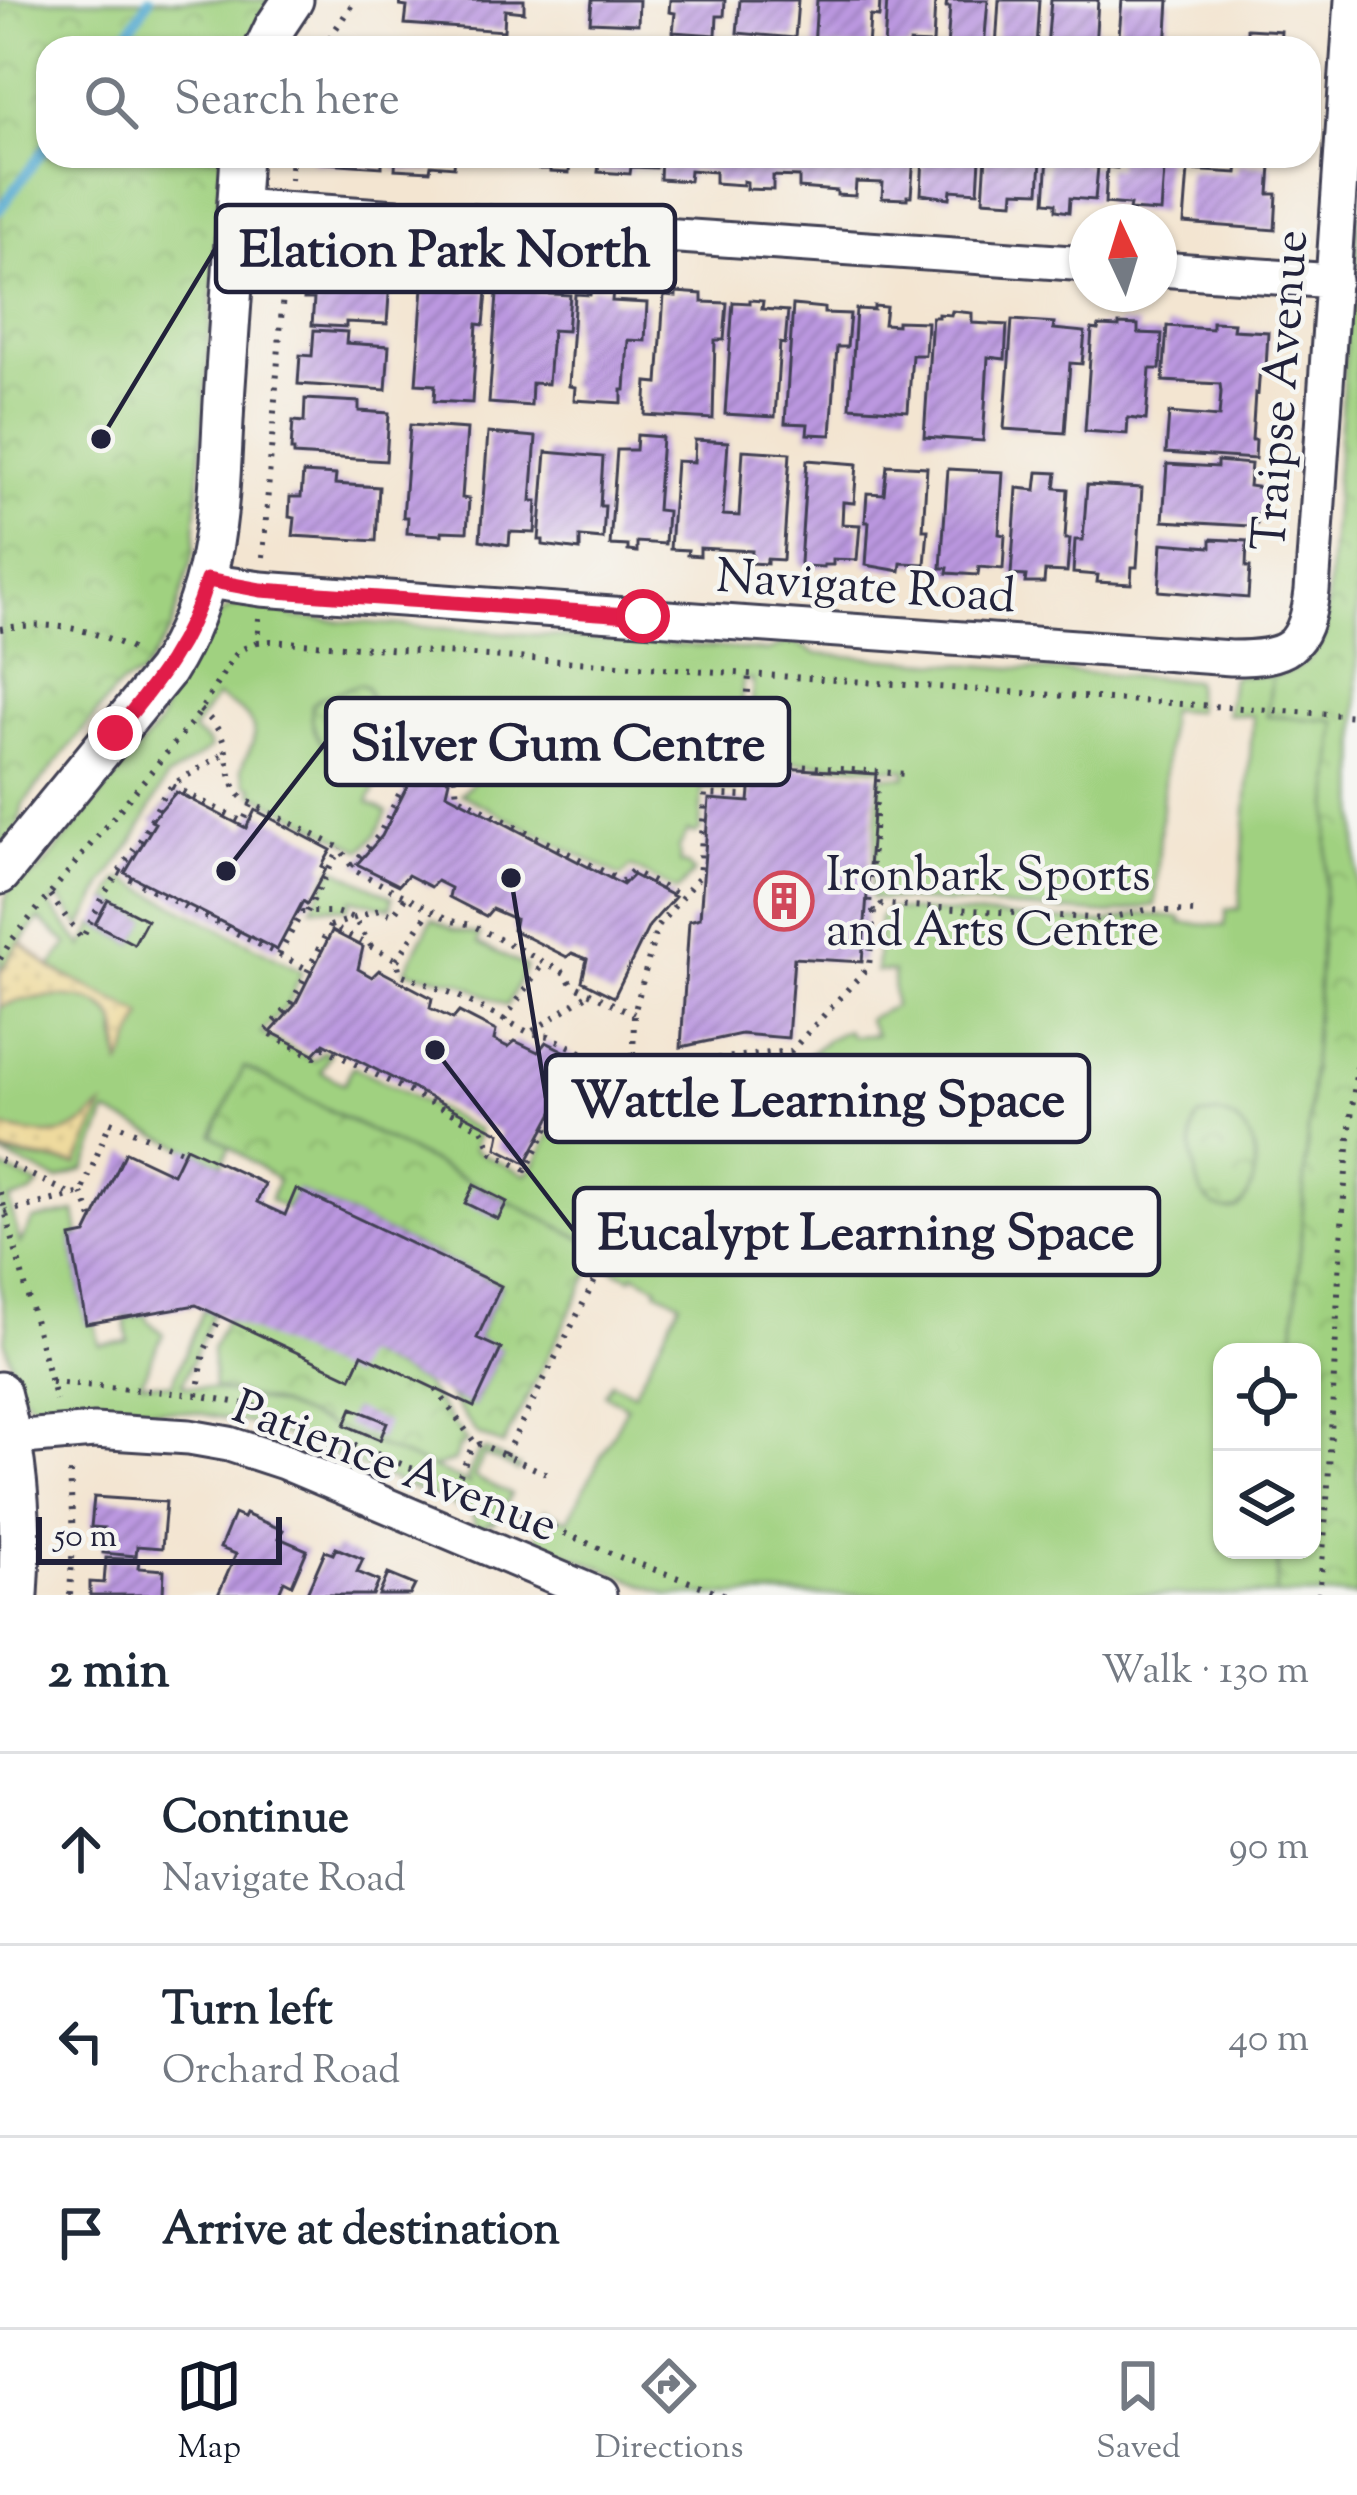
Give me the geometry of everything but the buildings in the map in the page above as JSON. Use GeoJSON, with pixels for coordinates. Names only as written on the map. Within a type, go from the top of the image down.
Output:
{"type":"FeatureCollection","features":[{"type":"Feature","properties":{"kind":"street"},"geometry":{"type":"LineString","coordinates":[[271,36],[293,0]]}},
{"type":"Feature","properties":{"kind":"street","name":"Traipse Avenue"},"geometry":{"type":"LineString","coordinates":[[1231,658],[1280,654],[1303,633],[1309,616],[1352,0]]}},
{"type":"Feature","properties":{"kind":"street"},"geometry":{"type":"LineString","coordinates":[[0,874],[166,671],[193,623],[214,537],[240,168]]}},
{"type":"Feature","properties":{"kind":"street"},"geometry":{"type":"LineString","coordinates":[[238,206],[1069,263]]}},
{"type":"Feature","properties":{"kind":"street"},"geometry":{"type":"LineString","coordinates":[[1177,270],[1334,281]]}},
{"type":"Feature","properties":{"kind":"street","name":"Navigate Road"},"geometry":{"type":"LineString","coordinates":[[207,580],[285,591],[1231,658]]}},
{"type":"Feature","properties":{"kind":"street"},"geometry":{"type":"LineString","coordinates":[[0,1392],[21,1516],[18,1595]]}},
{"type":"Feature","properties":{"kind":"street","name":"Patience Avenue"},"geometry":{"type":"LineString","coordinates":[[11,1438],[94,1431],[189,1437],[258,1451],[599,1595]]}},
{"type":"Feature","properties":{"kind":"path"},"geometry":{"type":"LineString","coordinates":[[331,36],[355,0]]}},
{"type":"Feature","properties":{"kind":"path"},"geometry":{"type":"LineString","coordinates":[[0,628],[48,625],[94,633],[119,642],[166,671]]}},
{"type":"Feature","properties":{"kind":"path"},"geometry":{"type":"LineString","coordinates":[[257,642],[1357,716]]}},
{"type":"Feature","properties":{"kind":"path"},"geometry":{"type":"LineString","coordinates":[[633,1067],[634,1014],[657,928],[699,878],[705,794],[742,796],[749,673]]}},
{"type":"Feature","properties":{"kind":"path"},"geometry":{"type":"LineString","coordinates":[[200,710],[219,728],[237,794],[340,848],[354,870],[544,962],[565,973],[571,984],[634,1014]]}},
{"type":"Feature","properties":{"kind":"path"},"geometry":{"type":"LineString","coordinates":[[50,895],[82,939],[165,793],[227,752]]}},
{"type":"Feature","properties":{"kind":"path"},"geometry":{"type":"LineString","coordinates":[[351,866],[379,835],[420,752],[454,769],[457,796],[622,880],[632,871],[682,897]]}},
{"type":"Feature","properties":{"kind":"path"},"geometry":{"type":"LineString","coordinates":[[744,762],[906,774]]}},
{"type":"Feature","properties":{"kind":"path"},"geometry":{"type":"LineString","coordinates":[[874,912],[869,906],[878,771]]}},
{"type":"Feature","properties":{"kind":"path"},"geometry":{"type":"LineString","coordinates":[[172,786],[243,822],[252,803]]}},
{"type":"Feature","properties":{"kind":"path"},"geometry":{"type":"LineString","coordinates":[[307,912],[340,848]]}},
{"type":"Feature","properties":{"kind":"path"},"geometry":{"type":"LineString","coordinates":[[119,873],[308,969]]}},
{"type":"Feature","properties":{"kind":"path"},"geometry":{"type":"LineString","coordinates":[[406,897],[393,915],[379,910],[330,926],[291,1004],[265,1032],[314,1057],[324,1048],[482,1129],[493,1153],[526,1170],[568,1090],[596,1059]]}},
{"type":"Feature","properties":{"kind":"path"},"geometry":{"type":"LineString","coordinates":[[430,910],[397,960],[400,974],[456,994],[530,1033],[549,1036],[615,1069],[791,1051],[869,966],[874,912],[882,904],[1103,919],[1146,910],[1197,912]]}},
{"type":"Feature","properties":{"kind":"path"},"geometry":{"type":"LineString","coordinates":[[279,955],[302,912],[335,912],[353,918],[372,947]]}},
{"type":"Feature","properties":{"kind":"path"},"geometry":{"type":"LineString","coordinates":[[330,926],[397,960]]}},
{"type":"Feature","properties":{"kind":"path"},"geometry":{"type":"LineString","coordinates":[[504,1020],[544,962]]}},
{"type":"Feature","properties":{"kind":"path"},"geometry":{"type":"LineString","coordinates":[[530,1033],[590,993]]}},
{"type":"Feature","properties":{"kind":"path"},"geometry":{"type":"LineString","coordinates":[[1319,1595],[1357,1067]]}},
{"type":"Feature","properties":{"kind":"path"},"geometry":{"type":"LineString","coordinates":[[78,1194],[110,1122],[184,1152]]}},
{"type":"Feature","properties":{"kind":"path"},"geometry":{"type":"LineString","coordinates":[[0,1160],[78,1194],[93,1222]]}},
{"type":"Feature","properties":{"kind":"path"},"geometry":{"type":"LineString","coordinates":[[0,1192],[71,1471],[70,1595]]}},
{"type":"Feature","properties":{"kind":"path"},"geometry":{"type":"LineString","coordinates":[[5,1212],[78,1194]]}},
{"type":"Feature","properties":{"kind":"path"},"geometry":{"type":"LineString","coordinates":[[505,1455],[603,1264]]}},
{"type":"Feature","properties":{"kind":"path"},"geometry":{"type":"LineString","coordinates":[[197,1395],[204,1352],[220,1317]]}},
{"type":"Feature","properties":{"kind":"path"},"geometry":{"type":"LineString","coordinates":[[436,1389],[477,1446]]}},
{"type":"Feature","properties":{"kind":"path"},"geometry":{"type":"LineString","coordinates":[[454,1486],[471,1449],[480,1444],[548,1474]]}},
{"type":"Feature","properties":{"kind":"green space"},"geometry":{"type":"Polygon","coordinates":[[[0,0],[271,0],[251,36],[36,36],[36,168],[221,168],[194,552],[171,630],[141,676],[114,692],[23,804],[18,827],[0,849],[0,0]]]}},
{"type":"Feature","properties":{"kind":"green space"},"geometry":{"type":"Polygon","coordinates":[[[1357,192],[1357,1595],[1276,1595],[1278,1559],[1321,1559],[1321,1343],[1294,1343],[1336,721],[1267,716],[1272,676],[1305,663],[1325,633],[1357,192]]]}},
{"type":"Feature","properties":{"kind":"green space"},"geometry":{"type":"Polygon","coordinates":[[[275,607],[296,618],[767,651],[788,643],[817,654],[1195,681],[1196,711],[1169,710],[1155,905],[1110,914],[871,898],[880,776],[905,777],[906,770],[750,759],[753,680],[743,680],[736,791],[702,788],[700,830],[688,831],[679,848],[680,864],[694,872],[677,891],[631,867],[621,877],[461,794],[477,778],[472,760],[426,736],[398,784],[381,776],[368,802],[387,812],[362,850],[252,793],[254,788],[246,784],[241,769],[253,741],[252,725],[243,713],[216,697],[192,731],[210,749],[166,779],[81,928],[58,896],[50,905],[83,947],[95,924],[134,944],[146,920],[108,900],[124,879],[302,971],[289,1003],[261,1033],[314,1061],[324,1051],[330,1054],[321,1072],[344,1084],[353,1066],[478,1130],[474,1150],[526,1175],[571,1091],[593,1066],[681,1110],[731,1108],[730,1077],[795,1075],[792,1068],[828,1039],[847,1030],[851,1036],[876,1035],[867,1019],[894,1006],[893,972],[876,971],[880,916],[888,909],[1105,923],[1141,914],[1225,926],[1227,909],[1239,909],[1253,716],[1227,714],[1232,678],[1272,676],[1267,716],[1336,721],[1294,1343],[1213,1343],[1213,1559],[1278,1559],[1276,1595],[669,1595],[536,1541],[545,1510],[568,1520],[627,1407],[605,1394],[611,1382],[634,1393],[680,1302],[634,1274],[632,1278],[609,1268],[610,1264],[597,1258],[601,1248],[245,1067],[213,1134],[230,1146],[222,1164],[107,1113],[85,1169],[58,1180],[0,1154],[77,1164],[100,1109],[59,1134],[0,1127],[0,1007],[59,997],[96,1003],[115,1021],[120,1064],[142,1016],[50,967],[68,944],[39,919],[0,973],[7,896],[42,868],[159,724],[167,700],[215,619],[229,608],[275,607]]]}},
{"type":"Feature","properties":{"kind":"green space"},"geometry":{"type":"Polygon","coordinates":[[[359,684],[367,687],[372,703],[353,719],[346,749],[330,749],[318,739],[312,705],[359,684]]]}},
{"type":"Feature","properties":{"kind":"green space"},"geometry":{"type":"Polygon","coordinates":[[[333,867],[392,897],[391,908],[352,899],[349,908],[312,907],[333,867]]]}},
{"type":"Feature","properties":{"kind":"green space"},"geometry":{"type":"Polygon","coordinates":[[[432,919],[480,935],[478,943],[526,967],[507,1006],[460,982],[405,971],[432,919]]]}},
{"type":"Feature","properties":{"kind":"green space"},"geometry":{"type":"Polygon","coordinates":[[[244,1067],[602,1249],[503,1445],[477,1434],[448,1395],[474,1406],[501,1350],[477,1338],[501,1286],[297,1190],[287,1209],[270,1200],[278,1180],[213,1135],[244,1067]]]}},
{"type":"Feature","properties":{"kind":"green space"},"geometry":{"type":"Polygon","coordinates":[[[1219,1114],[1242,1126],[1254,1148],[1251,1187],[1241,1205],[1229,1210],[1216,1207],[1201,1191],[1192,1151],[1198,1117],[1219,1114]]]}},
{"type":"Feature","properties":{"kind":"green space"},"geometry":{"type":"Polygon","coordinates":[[[0,1167],[39,1185],[31,1194],[9,1200],[20,1243],[33,1220],[75,1212],[79,1235],[71,1237],[86,1323],[95,1323],[99,1345],[128,1341],[125,1318],[146,1314],[163,1334],[141,1382],[172,1384],[204,1309],[213,1313],[182,1385],[293,1410],[469,1484],[478,1453],[486,1450],[520,1467],[518,1471],[484,1455],[474,1477],[511,1494],[503,1512],[482,1528],[475,1525],[472,1513],[263,1426],[198,1413],[125,1407],[108,1407],[91,1415],[65,1413],[30,1402],[18,1388],[4,1340],[0,1167]]]}},
{"type":"Feature","properties":{"kind":"green space"},"geometry":{"type":"Polygon","coordinates":[[[226,1319],[362,1354],[423,1383],[467,1442],[454,1461],[433,1468],[272,1402],[214,1388],[212,1349],[226,1319]]]}},
{"type":"Feature","properties":{"kind":"sand"},"geometry":{"type":"Polygon","coordinates":[[[20,942],[54,970],[143,1015],[120,1067],[115,1020],[94,1002],[44,997],[0,1007],[0,973],[20,942]]]}},
{"type":"Feature","properties":{"kind":"sand"},"geometry":{"type":"Polygon","coordinates":[[[103,1107],[77,1164],[0,1152],[0,1127],[60,1133],[79,1126],[103,1107]]]}},
{"type":"Feature","properties":{"kind":"waterway"},"geometry":{"type":"LineString","coordinates":[[126,36],[149,0]]}},
{"type":"Feature","properties":{"kind":"waterway"},"geometry":{"type":"LineString","coordinates":[[0,209],[36,160]]}},
{"type":"Feature","properties":{"kind":"place","name":"Elation Park North"},"geometry":{"type":"Point","coordinates":[101,439]}},
{"type":"Feature","properties":{"kind":"place","name":"Silver Gum Centre"},"geometry":{"type":"Point","coordinates":[226,871]}},
{"type":"Feature","properties":{"kind":"place","name":"Wattle Learning Space"},"geometry":{"type":"Point","coordinates":[511,878]}},
{"type":"Feature","properties":{"kind":"place","name":"Ironbark Sports and Arts Centre"},"geometry":{"type":"Point","coordinates":[784,901]}},
{"type":"Feature","properties":{"kind":"place","name":"Eucalypt Learning Space"},"geometry":{"type":"Point","coordinates":[435,1050]}},
{"type":"Feature","properties":{"kind":"route"},"geometry":{"type":"LineString","coordinates":[[115,733],[176,655],[207,580],[261,590],[643,616]]}}]}
